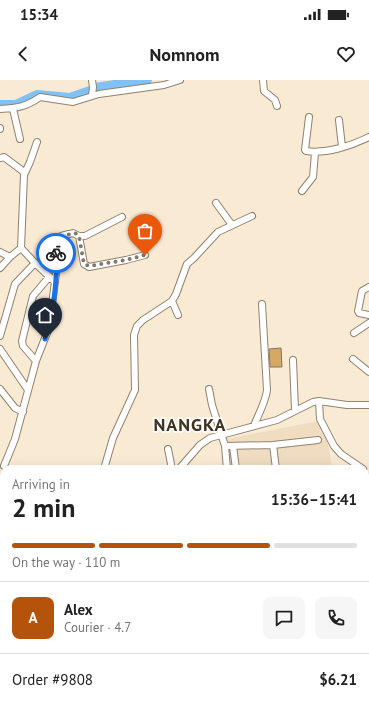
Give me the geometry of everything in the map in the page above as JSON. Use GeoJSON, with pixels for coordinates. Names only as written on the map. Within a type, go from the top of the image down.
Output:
{"type":"FeatureCollection","features":[{"type":"Feature","properties":{"kind":"street"},"geometry":{"type":"LineString","coordinates":[[92,80],[92,95]]}},
{"type":"Feature","properties":{"kind":"street"},"geometry":{"type":"LineString","coordinates":[[0,109],[14,109],[40,98],[74,102],[92,95],[164,85],[180,80]]}},
{"type":"Feature","properties":{"kind":"street"},"geometry":{"type":"LineString","coordinates":[[263,80],[264,91],[275,100],[277,106]]}},
{"type":"Feature","properties":{"kind":"street"},"geometry":{"type":"LineString","coordinates":[[14,109],[20,139]]}},
{"type":"Feature","properties":{"kind":"street"},"geometry":{"type":"LineString","coordinates":[[309,117],[306,151],[314,153],[356,144],[369,137]]}},
{"type":"Feature","properties":{"kind":"street"},"geometry":{"type":"LineString","coordinates":[[339,120],[342,147]]}},
{"type":"Feature","properties":{"kind":"street"},"geometry":{"type":"LineString","coordinates":[[37,142],[30,162],[24,172],[21,248],[49,277],[56,282]]}},
{"type":"Feature","properties":{"kind":"street"},"geometry":{"type":"LineString","coordinates":[[302,191],[312,177],[314,153]]}},
{"type":"Feature","properties":{"kind":"street"},"geometry":{"type":"LineString","coordinates":[[0,158],[4,157],[24,172]]}},
{"type":"Feature","properties":{"kind":"street"},"geometry":{"type":"LineString","coordinates":[[216,203],[232,225]]}},
{"type":"Feature","properties":{"kind":"street"},"geometry":{"type":"LineString","coordinates":[[105,465],[113,438],[135,390],[134,335],[137,326],[143,320],[172,301],[187,264],[218,232],[252,216]]}},
{"type":"Feature","properties":{"kind":"street"},"geometry":{"type":"LineString","coordinates":[[6,465],[23,412],[36,361],[49,328],[56,282],[57,266],[54,242],[55,239],[73,233],[79,236],[85,236],[122,217]]}},
{"type":"Feature","properties":{"kind":"street"},"geometry":{"type":"LineString","coordinates":[[79,236],[84,264],[86,266],[126,260],[145,255]]}},
{"type":"Feature","properties":{"kind":"street"},"geometry":{"type":"LineString","coordinates":[[0,268],[21,248]]}},
{"type":"Feature","properties":{"kind":"street"},"geometry":{"type":"LineString","coordinates":[[0,252],[10,257]]}},
{"type":"Feature","properties":{"kind":"street"},"geometry":{"type":"LineString","coordinates":[[0,336],[15,284],[35,263]]}},
{"type":"Feature","properties":{"kind":"street"},"geometry":{"type":"LineString","coordinates":[[36,361],[23,346],[22,341],[33,296],[49,277]]}},
{"type":"Feature","properties":{"kind":"street"},"geometry":{"type":"LineString","coordinates":[[369,287],[362,291],[358,311],[359,314],[369,315]]}},
{"type":"Feature","properties":{"kind":"street"},"geometry":{"type":"LineString","coordinates":[[172,301],[178,315]]}},
{"type":"Feature","properties":{"kind":"street"},"geometry":{"type":"LineString","coordinates":[[254,426],[267,390],[262,304]]}},
{"type":"Feature","properties":{"kind":"street"},"geometry":{"type":"LineString","coordinates":[[354,333],[369,323]]}},
{"type":"Feature","properties":{"kind":"street"},"geometry":{"type":"LineString","coordinates":[[0,349],[28,390]]}},
{"type":"Feature","properties":{"kind":"street"},"geometry":{"type":"LineString","coordinates":[[353,359],[369,372]]}},
{"type":"Feature","properties":{"kind":"street"},"geometry":{"type":"LineString","coordinates":[[293,360],[295,410]]}},
{"type":"Feature","properties":{"kind":"street"},"geometry":{"type":"LineString","coordinates":[[209,389],[212,405],[225,446],[227,465]]}},
{"type":"Feature","properties":{"kind":"street"},"geometry":{"type":"LineString","coordinates":[[0,390],[15,408],[23,412]]}},
{"type":"Feature","properties":{"kind":"street"},"geometry":{"type":"LineString","coordinates":[[319,401],[320,419],[334,446],[341,454],[357,465]]}},
{"type":"Feature","properties":{"kind":"street"},"geometry":{"type":"LineString","coordinates":[[182,465],[200,445],[210,438],[278,420],[295,410],[319,401],[347,405],[369,405]]}},
{"type":"Feature","properties":{"kind":"street"},"geometry":{"type":"LineString","coordinates":[[225,446],[273,445],[318,440]]}},
{"type":"Feature","properties":{"kind":"street"},"geometry":{"type":"LineString","coordinates":[[273,445],[276,465]]}},
{"type":"Feature","properties":{"kind":"street"},"geometry":{"type":"LineString","coordinates":[[233,446],[235,465]]}},
{"type":"Feature","properties":{"kind":"street"},"geometry":{"type":"LineString","coordinates":[[168,449],[171,465]]}},
{"type":"Feature","properties":{"kind":"shaded area"},"geometry":{"type":"Polygon","coordinates":[[[319,421],[327,435],[331,465],[229,465],[226,439],[319,421]]]}},
{"type":"Feature","properties":{"kind":"building"},"geometry":{"type":"Polygon","coordinates":[[[281,348],[282,367],[270,367],[269,349],[281,348]]]}},
{"type":"Feature","properties":{"kind":"waterway"},"geometry":{"type":"LineString","coordinates":[[0,105],[16,105],[37,95],[70,98],[95,88],[147,80]]}},
{"type":"Feature","properties":{"kind":"way so far"},"geometry":{"type":"LineString","coordinates":[[56,253],[54,242],[55,239],[75,233],[79,236],[84,264],[86,266],[126,260],[145,255]]}},
{"type":"Feature","properties":{"kind":"district","name":"NANGKA"},"geometry":{"type":"Point","coordinates":[190,425]}},
{"type":"Feature","properties":{"kind":"route"},"geometry":{"type":"LineString","coordinates":[[45,339],[49,328],[56,282],[56,253]]}}]}
